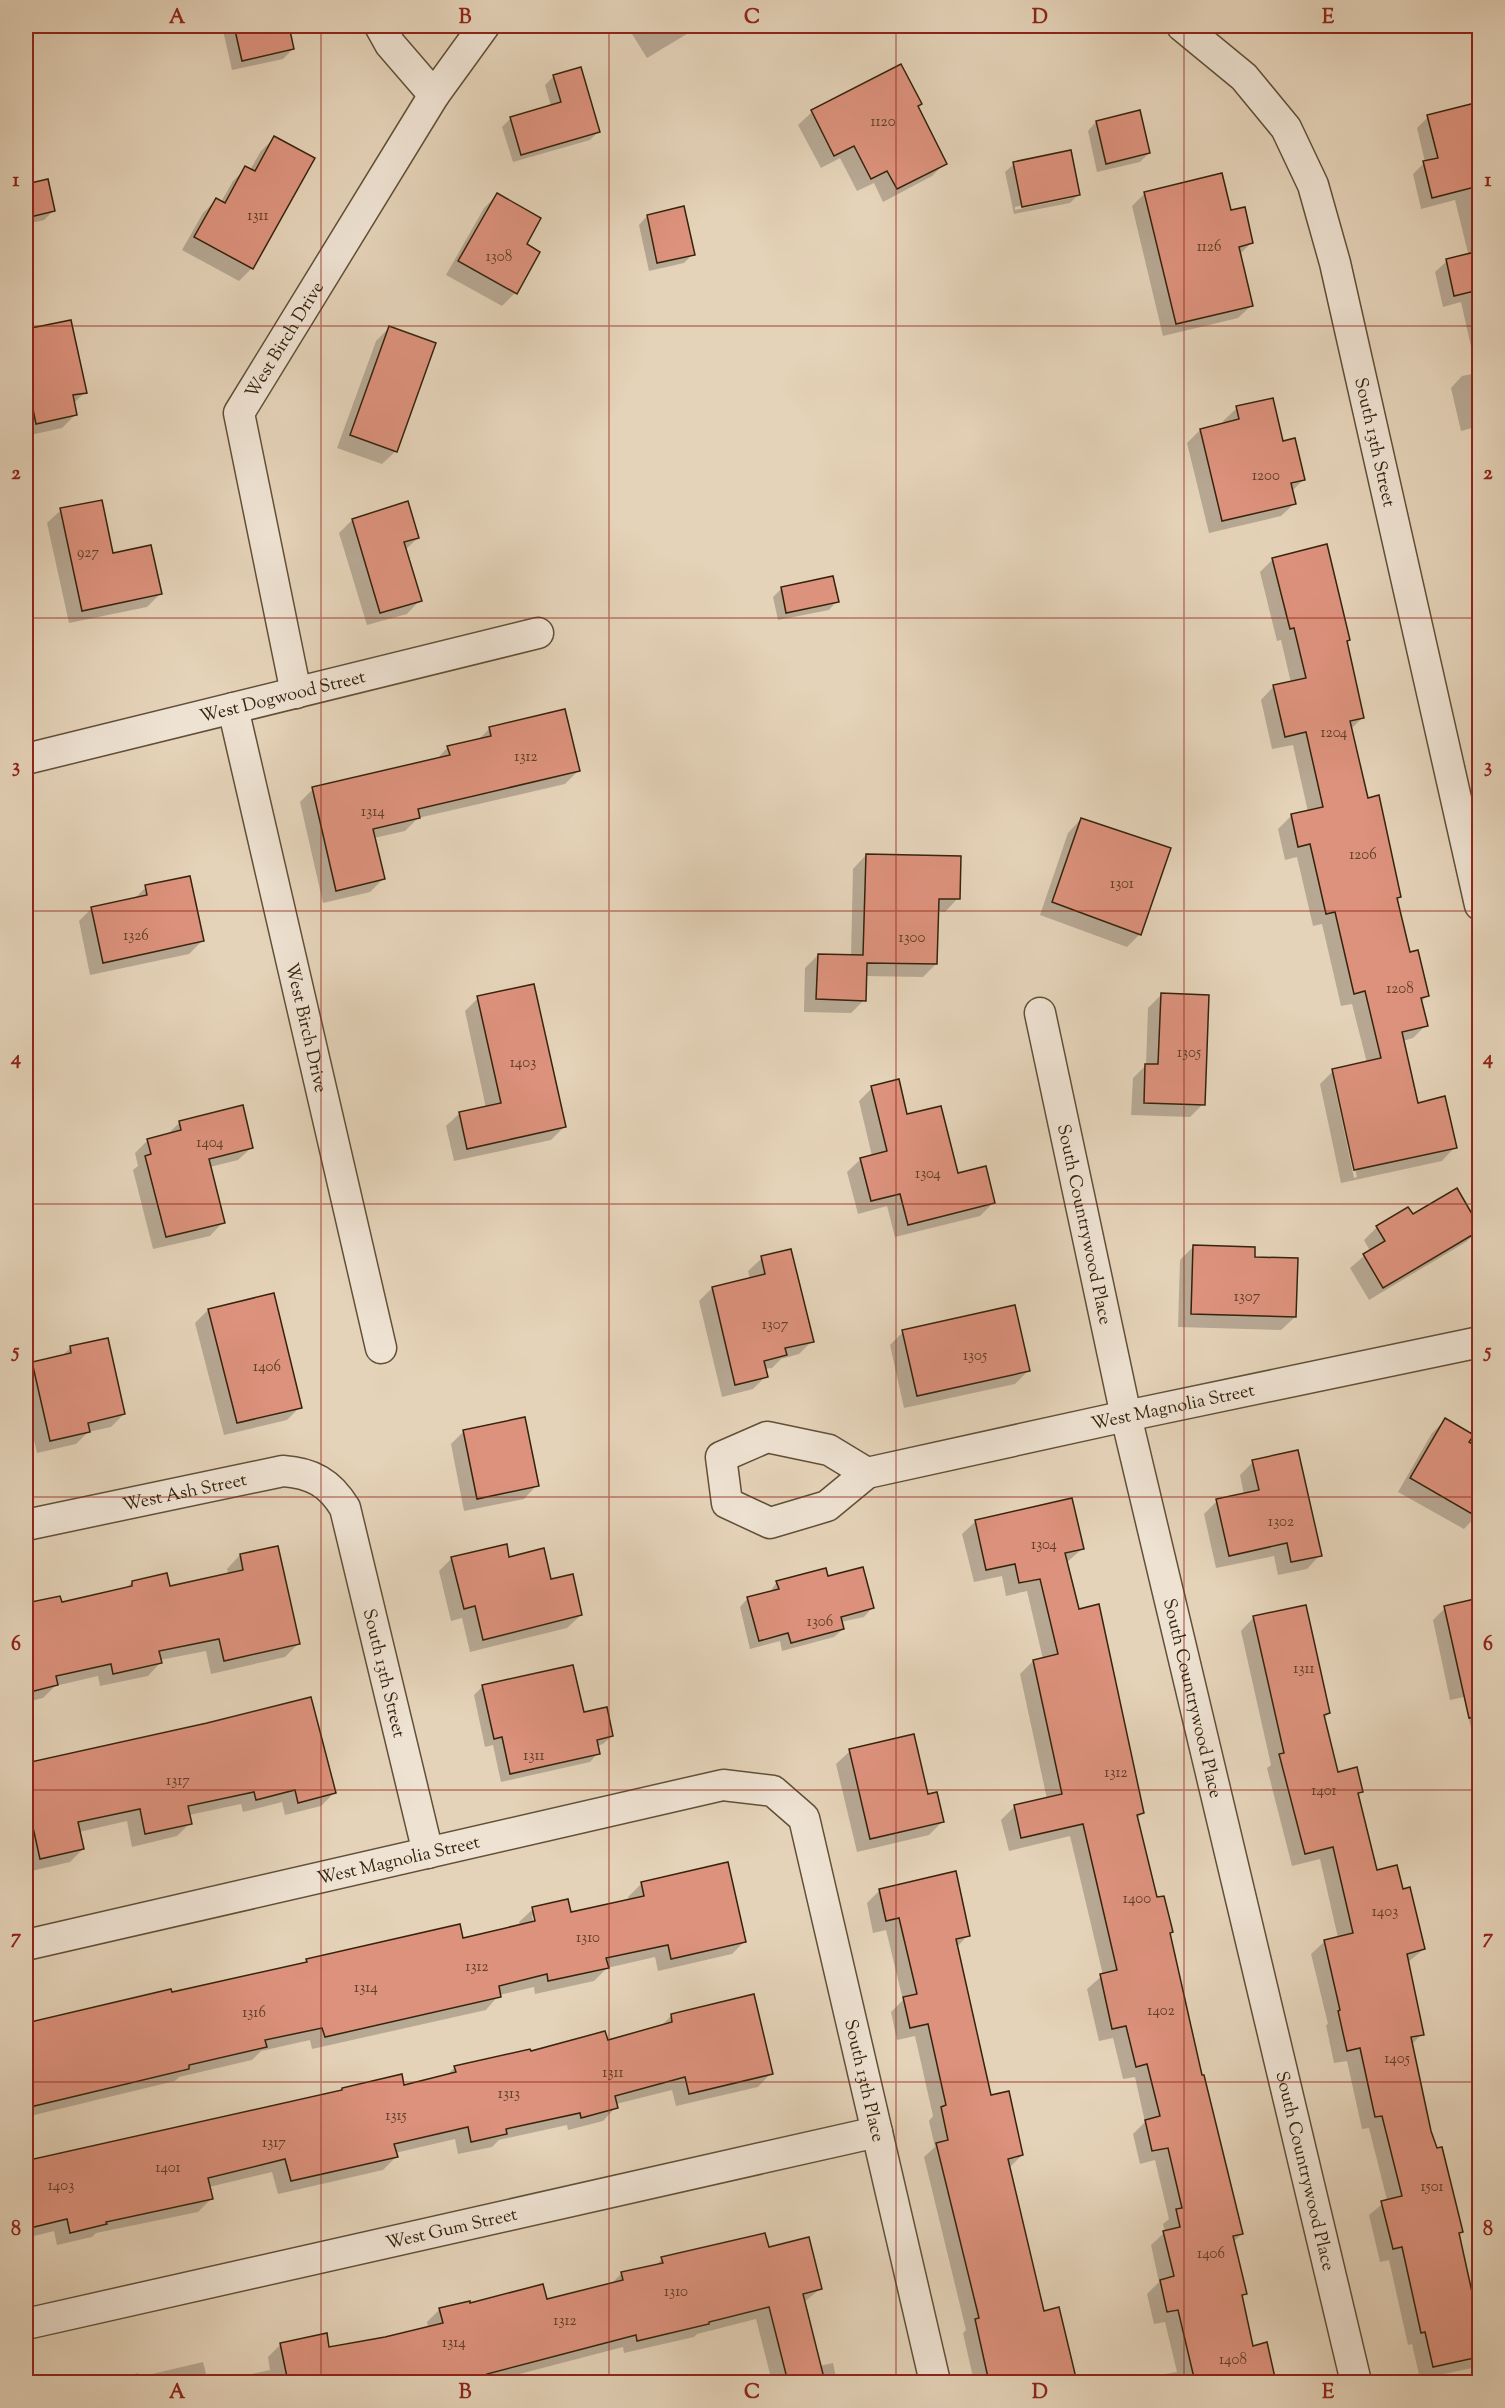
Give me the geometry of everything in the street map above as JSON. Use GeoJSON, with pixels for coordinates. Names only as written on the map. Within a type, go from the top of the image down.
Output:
{"type":"FeatureCollection","features":[{"type":"Feature","properties":{"kind":"street"},"geometry":{"type":"LineString","coordinates":[[380,26],[390,44],[434,96]]}},
{"type":"Feature","properties":{"kind":"street","name":"West Birch Drive"},"geometry":{"type":"LineString","coordinates":[[296,693],[239,413],[434,96],[484,26]]}},
{"type":"Feature","properties":{"kind":"street","name":"South 13th Street"},"geometry":{"type":"LineString","coordinates":[[1182,26],[1244,77],[1286,128],[1313,185],[1335,263],[1479,905]]}},
{"type":"Feature","properties":{"kind":"street","name":"West Dogwood Street"},"geometry":{"type":"LineString","coordinates":[[27,752],[233,708],[538,633]]}},
{"type":"Feature","properties":{"kind":"street","name":"West Birch Drive"},"geometry":{"type":"LineString","coordinates":[[233,708],[381,1348]]}},
{"type":"Feature","properties":{"kind":"street","name":"South Countrywood Place"},"geometry":{"type":"LineString","coordinates":[[1040,1012],[1126,1416],[1356,2382]]}},
{"type":"Feature","properties":{"kind":"street","name":"West Magnolia Street"},"geometry":{"type":"LineString","coordinates":[[867,1473],[1479,1342]]}},
{"type":"Feature","properties":{"kind":"street","name":"West Ash Street"},"geometry":{"type":"LineString","coordinates":[[26,1525],[283,1472],[310,1475],[322,1481],[337,1495]]}},
{"type":"Feature","properties":{"kind":"street","name":"South 13th Street"},"geometry":{"type":"LineString","coordinates":[[337,1495],[345,1508],[428,1853]]}},
{"type":"Feature","properties":{"kind":"street","name":"West Magnolia Street"},"geometry":{"type":"LineString","coordinates":[[26,1945],[723,1785],[774,1791]]}},
{"type":"Feature","properties":{"kind":"street","name":"South 13th Place"},"geometry":{"type":"LineString","coordinates":[[774,1791],[804,1818],[935,2382]]}},
{"type":"Feature","properties":{"kind":"street","name":"West Gum Street"},"geometry":{"type":"LineString","coordinates":[[26,2324],[877,2132]]}},
{"type":"Feature","properties":{"kind":"building"},"geometry":{"type":"Polygon","coordinates":[[[234,26],[289,26],[294,49],[242,61],[234,26]]]}},
{"type":"Feature","properties":{"kind":"building"},"geometry":{"type":"Polygon","coordinates":[[[901,64],[922,104],[918,106],[947,164],[897,189],[887,171],[871,179],[854,146],[834,156],[811,110],[901,64]]]}},
{"type":"Feature","properties":{"kind":"building"},"geometry":{"type":"Polygon","coordinates":[[[581,67],[600,132],[521,155],[510,117],[561,102],[553,75],[581,67]]]}},
{"type":"Feature","properties":{"kind":"building"},"geometry":{"type":"Polygon","coordinates":[[[1479,102],[1479,186],[1432,198],[1423,161],[1438,158],[1427,115],[1479,102]]]}},
{"type":"Feature","properties":{"kind":"building"},"geometry":{"type":"Polygon","coordinates":[[[1140,110],[1150,153],[1106,164],[1096,121],[1140,110]]]}},
{"type":"Feature","properties":{"kind":"building"},"geometry":{"type":"Polygon","coordinates":[[[274,136],[315,158],[253,269],[194,237],[216,198],[225,203],[245,166],[255,171],[274,136]]]}},
{"type":"Feature","properties":{"kind":"building"},"geometry":{"type":"Polygon","coordinates":[[[1071,150],[1080,195],[1022,207],[1013,162],[1071,150]]]}},
{"type":"Feature","properties":{"kind":"building"},"geometry":{"type":"Polygon","coordinates":[[[1222,173],[1231,210],[1245,207],[1253,243],[1239,247],[1253,306],[1176,324],[1144,192],[1222,173]]]}},
{"type":"Feature","properties":{"kind":"building"},"geometry":{"type":"Polygon","coordinates":[[[48,179],[55,211],[26,218],[26,184],[48,179]]]}},
{"type":"Feature","properties":{"kind":"building"},"geometry":{"type":"Polygon","coordinates":[[[497,193],[541,218],[527,244],[540,252],[517,294],[458,261],[497,193]]]}},
{"type":"Feature","properties":{"kind":"building"},"geometry":{"type":"Polygon","coordinates":[[[684,206],[695,255],[657,263],[647,215],[684,206]]]}},
{"type":"Feature","properties":{"kind":"building"},"geometry":{"type":"Polygon","coordinates":[[[1479,251],[1479,290],[1454,296],[1446,259],[1479,251]]]}},
{"type":"Feature","properties":{"kind":"building"},"geometry":{"type":"Polygon","coordinates":[[[71,320],[87,393],[73,395],[77,415],[36,424],[26,375],[26,329],[71,320]]]}},
{"type":"Feature","properties":{"kind":"building"},"geometry":{"type":"Polygon","coordinates":[[[389,326],[436,343],[397,452],[350,435],[389,326]]]}},
{"type":"Feature","properties":{"kind":"building"},"geometry":{"type":"Polygon","coordinates":[[[1273,398],[1283,441],[1295,438],[1305,480],[1291,483],[1296,504],[1222,521],[1200,429],[1239,419],[1236,406],[1273,398]]]}},
{"type":"Feature","properties":{"kind":"building"},"geometry":{"type":"Polygon","coordinates":[[[102,500],[113,553],[151,545],[162,594],[82,611],[60,508],[102,500]]]}},
{"type":"Feature","properties":{"kind":"building"},"geometry":{"type":"Polygon","coordinates":[[[408,501],[419,538],[404,542],[422,601],[380,613],[352,519],[408,501]]]}},
{"type":"Feature","properties":{"kind":"building"},"geometry":{"type":"Polygon","coordinates":[[[1327,544],[1350,640],[1347,641],[1364,718],[1350,721],[1368,798],[1379,795],[1401,897],[1397,898],[1410,952],[1418,950],[1429,996],[1421,998],[1428,1026],[1402,1032],[1418,1103],[1445,1096],[1457,1148],[1354,1170],[1332,1069],[1381,1058],[1365,991],[1354,994],[1335,912],[1326,914],[1310,844],[1298,847],[1291,814],[1323,807],[1306,732],[1285,737],[1273,685],[1306,678],[1294,628],[1290,629],[1272,558],[1327,544]]]}},
{"type":"Feature","properties":{"kind":"building"},"geometry":{"type":"Polygon","coordinates":[[[833,576],[839,602],[786,613],[781,587],[833,576]]]}},
{"type":"Feature","properties":{"kind":"building"},"geometry":{"type":"Polygon","coordinates":[[[565,709],[580,771],[418,809],[420,818],[373,829],[385,879],[336,891],[312,787],[450,755],[447,746],[491,736],[489,727],[565,709]]]}},
{"type":"Feature","properties":{"kind":"building"},"geometry":{"type":"Polygon","coordinates":[[[1081,818],[1171,848],[1141,935],[1052,902],[1081,818]]]}},
{"type":"Feature","properties":{"kind":"building"},"geometry":{"type":"Polygon","coordinates":[[[866,854],[961,856],[960,899],[939,899],[937,964],[867,963],[866,1001],[816,999],[818,954],[863,955],[866,854]]]}},
{"type":"Feature","properties":{"kind":"building"},"geometry":{"type":"Polygon","coordinates":[[[190,876],[204,941],[103,963],[91,907],[147,895],[145,885],[190,876]]]}},
{"type":"Feature","properties":{"kind":"building"},"geometry":{"type":"Polygon","coordinates":[[[534,984],[566,1127],[467,1149],[459,1112],[501,1103],[477,996],[534,984]]]}},
{"type":"Feature","properties":{"kind":"building"},"geometry":{"type":"Polygon","coordinates":[[[1161,993],[1209,995],[1205,1105],[1144,1103],[1145,1064],[1158,1064],[1161,993]]]}},
{"type":"Feature","properties":{"kind":"building"},"geometry":{"type":"Polygon","coordinates":[[[899,1079],[907,1114],[941,1106],[958,1173],[986,1166],[995,1203],[908,1225],[900,1194],[871,1201],[860,1158],[887,1151],[871,1086],[899,1079]]]}},
{"type":"Feature","properties":{"kind":"building"},"geometry":{"type":"Polygon","coordinates":[[[243,1105],[253,1148],[209,1159],[225,1223],[166,1237],[145,1156],[151,1154],[147,1139],[181,1130],[179,1121],[243,1105]]]}},
{"type":"Feature","properties":{"kind":"building"},"geometry":{"type":"Polygon","coordinates":[[[1457,1188],[1479,1226],[1479,1231],[1383,1288],[1363,1254],[1385,1241],[1376,1226],[1408,1207],[1413,1214],[1457,1188]]]}},
{"type":"Feature","properties":{"kind":"building"},"geometry":{"type":"Polygon","coordinates":[[[1193,1245],[1255,1247],[1255,1257],[1298,1258],[1296,1317],[1191,1314],[1193,1245]]]}},
{"type":"Feature","properties":{"kind":"building"},"geometry":{"type":"Polygon","coordinates":[[[791,1249],[814,1342],[785,1348],[787,1355],[764,1361],[768,1377],[735,1385],[712,1287],[765,1274],[761,1256],[791,1249]]]}},
{"type":"Feature","properties":{"kind":"building"},"geometry":{"type":"Polygon","coordinates":[[[274,1293],[302,1408],[237,1423],[208,1309],[274,1293]]]}},
{"type":"Feature","properties":{"kind":"building"},"geometry":{"type":"Polygon","coordinates":[[[1015,1305],[1030,1371],[917,1396],[902,1330],[1015,1305]]]}},
{"type":"Feature","properties":{"kind":"building"},"geometry":{"type":"Polygon","coordinates":[[[108,1338],[125,1414],[88,1423],[90,1432],[50,1441],[32,1362],[71,1353],[70,1346],[108,1338]]]}},
{"type":"Feature","properties":{"kind":"building"},"geometry":{"type":"Polygon","coordinates":[[[525,1417],[539,1486],[477,1499],[463,1430],[525,1417]]]}},
{"type":"Feature","properties":{"kind":"building"},"geometry":{"type":"Polygon","coordinates":[[[1445,1418],[1474,1435],[1469,1442],[1479,1448],[1479,1518],[1410,1478],[1445,1418]]]}},
{"type":"Feature","properties":{"kind":"building"},"geometry":{"type":"Polygon","coordinates":[[[1298,1450],[1322,1556],[1291,1562],[1287,1543],[1229,1556],[1216,1499],[1259,1490],[1252,1460],[1298,1450]]]}},
{"type":"Feature","properties":{"kind":"building"},"geometry":{"type":"Polygon","coordinates":[[[1072,1498],[1084,1549],[1065,1553],[1079,1609],[1099,1604],[1144,1813],[1137,1815],[1157,1897],[1164,1896],[1173,1932],[1170,1933],[1202,2075],[1204,2075],[1243,2234],[1233,2236],[1247,2294],[1242,2295],[1253,2346],[1267,2342],[1276,2382],[1195,2382],[1178,2310],[1167,2312],[1160,2280],[1174,2276],[1163,2231],[1180,2227],[1176,2209],[1182,2208],[1168,2148],[1152,2151],[1145,2120],[1160,2116],[1147,2064],[1136,2067],[1126,2026],[1112,2029],[1100,1974],[1117,1970],[1083,1824],[1021,1838],[1014,1805],[1062,1794],[1033,1660],[1058,1654],[1040,1579],[1019,1583],[1015,1564],[986,1570],[975,1520],[1072,1498]]]}},
{"type":"Feature","properties":{"kind":"building"},"geometry":{"type":"Polygon","coordinates":[[[507,1544],[509,1557],[544,1548],[551,1579],[573,1574],[582,1615],[483,1640],[475,1606],[464,1609],[451,1557],[507,1544]]]}},
{"type":"Feature","properties":{"kind":"building"},"geometry":{"type":"Polygon","coordinates":[[[278,1546],[300,1644],[224,1661],[219,1639],[159,1651],[162,1663],[113,1674],[111,1664],[56,1676],[58,1685],[26,1693],[26,1603],[60,1596],[62,1602],[132,1586],[132,1581],[167,1573],[170,1586],[243,1570],[240,1554],[278,1546]]]}},
{"type":"Feature","properties":{"kind":"building"},"geometry":{"type":"Polygon","coordinates":[[[863,1567],[874,1608],[841,1617],[844,1629],[791,1643],[788,1633],[759,1641],[747,1597],[779,1589],[776,1581],[826,1568],[828,1576],[863,1567]]]}},
{"type":"Feature","properties":{"kind":"building"},"geometry":{"type":"Polygon","coordinates":[[[1479,1598],[1479,1716],[1469,1718],[1444,1606],[1479,1598]]]}},
{"type":"Feature","properties":{"kind":"building"},"geometry":{"type":"Polygon","coordinates":[[[1306,1605],[1330,1713],[1324,1715],[1338,1772],[1357,1767],[1363,1792],[1358,1793],[1377,1870],[1397,1865],[1403,1889],[1410,1887],[1425,1949],[1407,1954],[1424,2035],[1411,2037],[1431,2131],[1437,2148],[1442,2147],[1463,2232],[1459,2233],[1479,2324],[1479,2357],[1433,2367],[1425,2332],[1421,2333],[1402,2247],[1393,2249],[1381,2201],[1402,2196],[1382,2116],[1375,2117],[1360,2048],[1347,2051],[1324,1940],[1353,1933],[1333,1847],[1305,1854],[1279,1754],[1284,1753],[1253,1616],[1306,1605]]]}},
{"type":"Feature","properties":{"kind":"building"},"geometry":{"type":"Polygon","coordinates":[[[573,1665],[584,1712],[607,1707],[613,1736],[597,1740],[600,1754],[510,1774],[502,1737],[494,1739],[482,1685],[573,1665]]]}},
{"type":"Feature","properties":{"kind":"building"},"geometry":{"type":"Polygon","coordinates":[[[311,1697],[336,1793],[298,1803],[295,1790],[256,1800],[254,1792],[188,1806],[192,1824],[145,1834],[140,1809],[78,1822],[84,1849],[40,1859],[26,1796],[26,1763],[207,1723],[311,1697]]]}},
{"type":"Feature","properties":{"kind":"building"},"geometry":{"type":"Polygon","coordinates":[[[914,1734],[928,1794],[937,1792],[944,1822],[870,1839],[849,1749],[914,1734]]]}},
{"type":"Feature","properties":{"kind":"building"},"geometry":{"type":"Polygon","coordinates":[[[728,1862],[746,1942],[671,1959],[668,1945],[606,1958],[609,1968],[548,1981],[547,1974],[499,1986],[501,1997],[325,2037],[322,2028],[265,2040],[267,2047],[189,2065],[189,2069],[26,2108],[26,2023],[171,1989],[172,1992],[307,1962],[306,1959],[460,1924],[463,1938],[535,1921],[532,1907],[568,1899],[571,1912],[644,1896],[641,1882],[728,1862]]]}},
{"type":"Feature","properties":{"kind":"building"},"geometry":{"type":"Polygon","coordinates":[[[956,1871],[970,1936],[956,1939],[991,2095],[1009,2091],[1023,2155],[1008,2159],[1044,2311],[1059,2307],[1077,2382],[989,2382],[975,2319],[979,2318],[936,2143],[948,2140],[941,2107],[946,2105],[928,2024],[910,2028],[903,1997],[917,1994],[899,1918],[886,1921],[879,1889],[956,1871]]]}},
{"type":"Feature","properties":{"kind":"building"},"geometry":{"type":"Polygon","coordinates":[[[754,1994],[773,2074],[689,2094],[685,2077],[615,2096],[618,2108],[581,2118],[580,2113],[506,2129],[507,2134],[471,2142],[468,2127],[394,2144],[398,2157],[291,2181],[285,2159],[208,2178],[213,2199],[106,2222],[107,2224],[70,2233],[67,2219],[26,2229],[26,2173],[31,2172],[29,2160],[342,2090],[342,2088],[402,2074],[404,2085],[456,2072],[454,2066],[530,2049],[531,2051],[605,2031],[608,2040],[672,2022],[671,2014],[754,1994]]]}},
{"type":"Feature","properties":{"kind":"building"},"geometry":{"type":"Polygon","coordinates":[[[765,2233],[769,2247],[809,2237],[822,2289],[803,2294],[825,2382],[788,2382],[769,2307],[637,2341],[636,2335],[487,2374],[488,2379],[472,2382],[288,2382],[280,2343],[327,2333],[329,2347],[385,2337],[443,2323],[439,2308],[470,2301],[470,2303],[543,2284],[547,2299],[623,2280],[621,2272],[663,2263],[661,2257],[765,2233]]]}}]}
